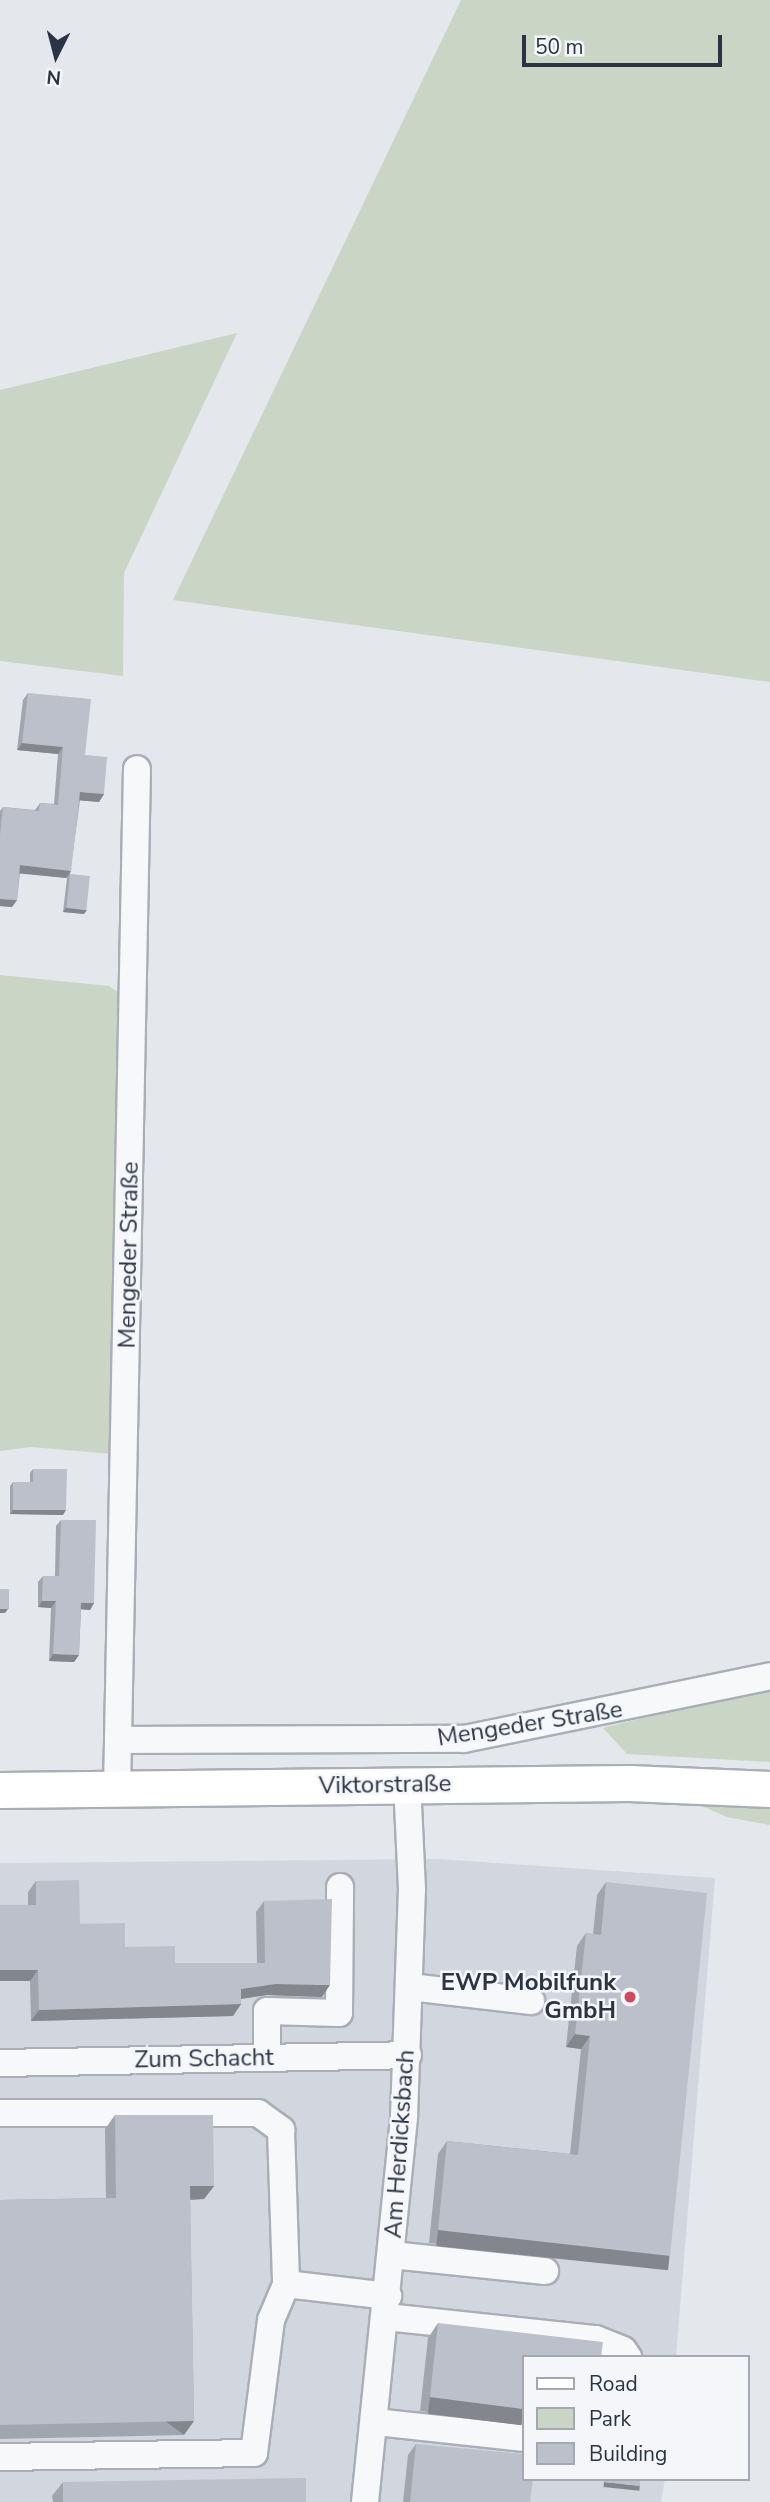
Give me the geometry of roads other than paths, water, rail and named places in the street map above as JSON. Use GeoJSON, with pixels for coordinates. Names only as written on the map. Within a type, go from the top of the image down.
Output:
{"type":"FeatureCollection","features":[{"type":"Feature","properties":{"kind":"main road","name":"Viktorstraße"},"geometry":{"type":"LineString","coordinates":[[0,1790],[629,1783],[770,1789]]}},
{"type":"Feature","properties":{"kind":"street","name":"Mengeder Straße"},"geometry":{"type":"LineString","coordinates":[[117,1788],[136,769]]}},
{"type":"Feature","properties":{"kind":"street","name":"Mengeder Straße"},"geometry":{"type":"LineString","coordinates":[[118,1740],[464,1739],[770,1676]]}},
{"type":"Feature","properties":{"kind":"street","name":"Am Herdicksbach"},"geometry":{"type":"LineString","coordinates":[[365,2502],[376,2422],[408,2055],[412,1889],[407,1784]]}},
{"type":"Feature","properties":{"kind":"street"},"geometry":{"type":"LineString","coordinates":[[267,2058],[267,2011],[339,2013],[340,1887]]}},
{"type":"Feature","properties":{"kind":"street"},"geometry":{"type":"LineString","coordinates":[[410,1987],[531,2001]]}},
{"type":"Feature","properties":{"kind":"street","name":"Zum Schacht"},"geometry":{"type":"LineString","coordinates":[[0,2063],[408,2055]]}},
{"type":"Feature","properties":{"kind":"street"},"geometry":{"type":"LineString","coordinates":[[0,2113],[258,2113],[281,2130],[286,2284],[271,2320],[254,2453],[0,2457]]}},
{"type":"Feature","properties":{"kind":"street"},"geometry":{"type":"LineString","coordinates":[[391,2255],[545,2271]]}},
{"type":"Feature","properties":{"kind":"street"},"geometry":{"type":"LineString","coordinates":[[286,2284],[387,2306],[596,2339],[623,2350],[627,2355]]}},
{"type":"Feature","properties":{"kind":"street"},"geometry":{"type":"LineString","coordinates":[[376,2422],[522,2438]]}},
{"type":"Feature","properties":{"kind":"place","name":"EWP Mobilfunk GmbH"},"geometry":{"type":"Point","coordinates":[630,1997]}}]}
